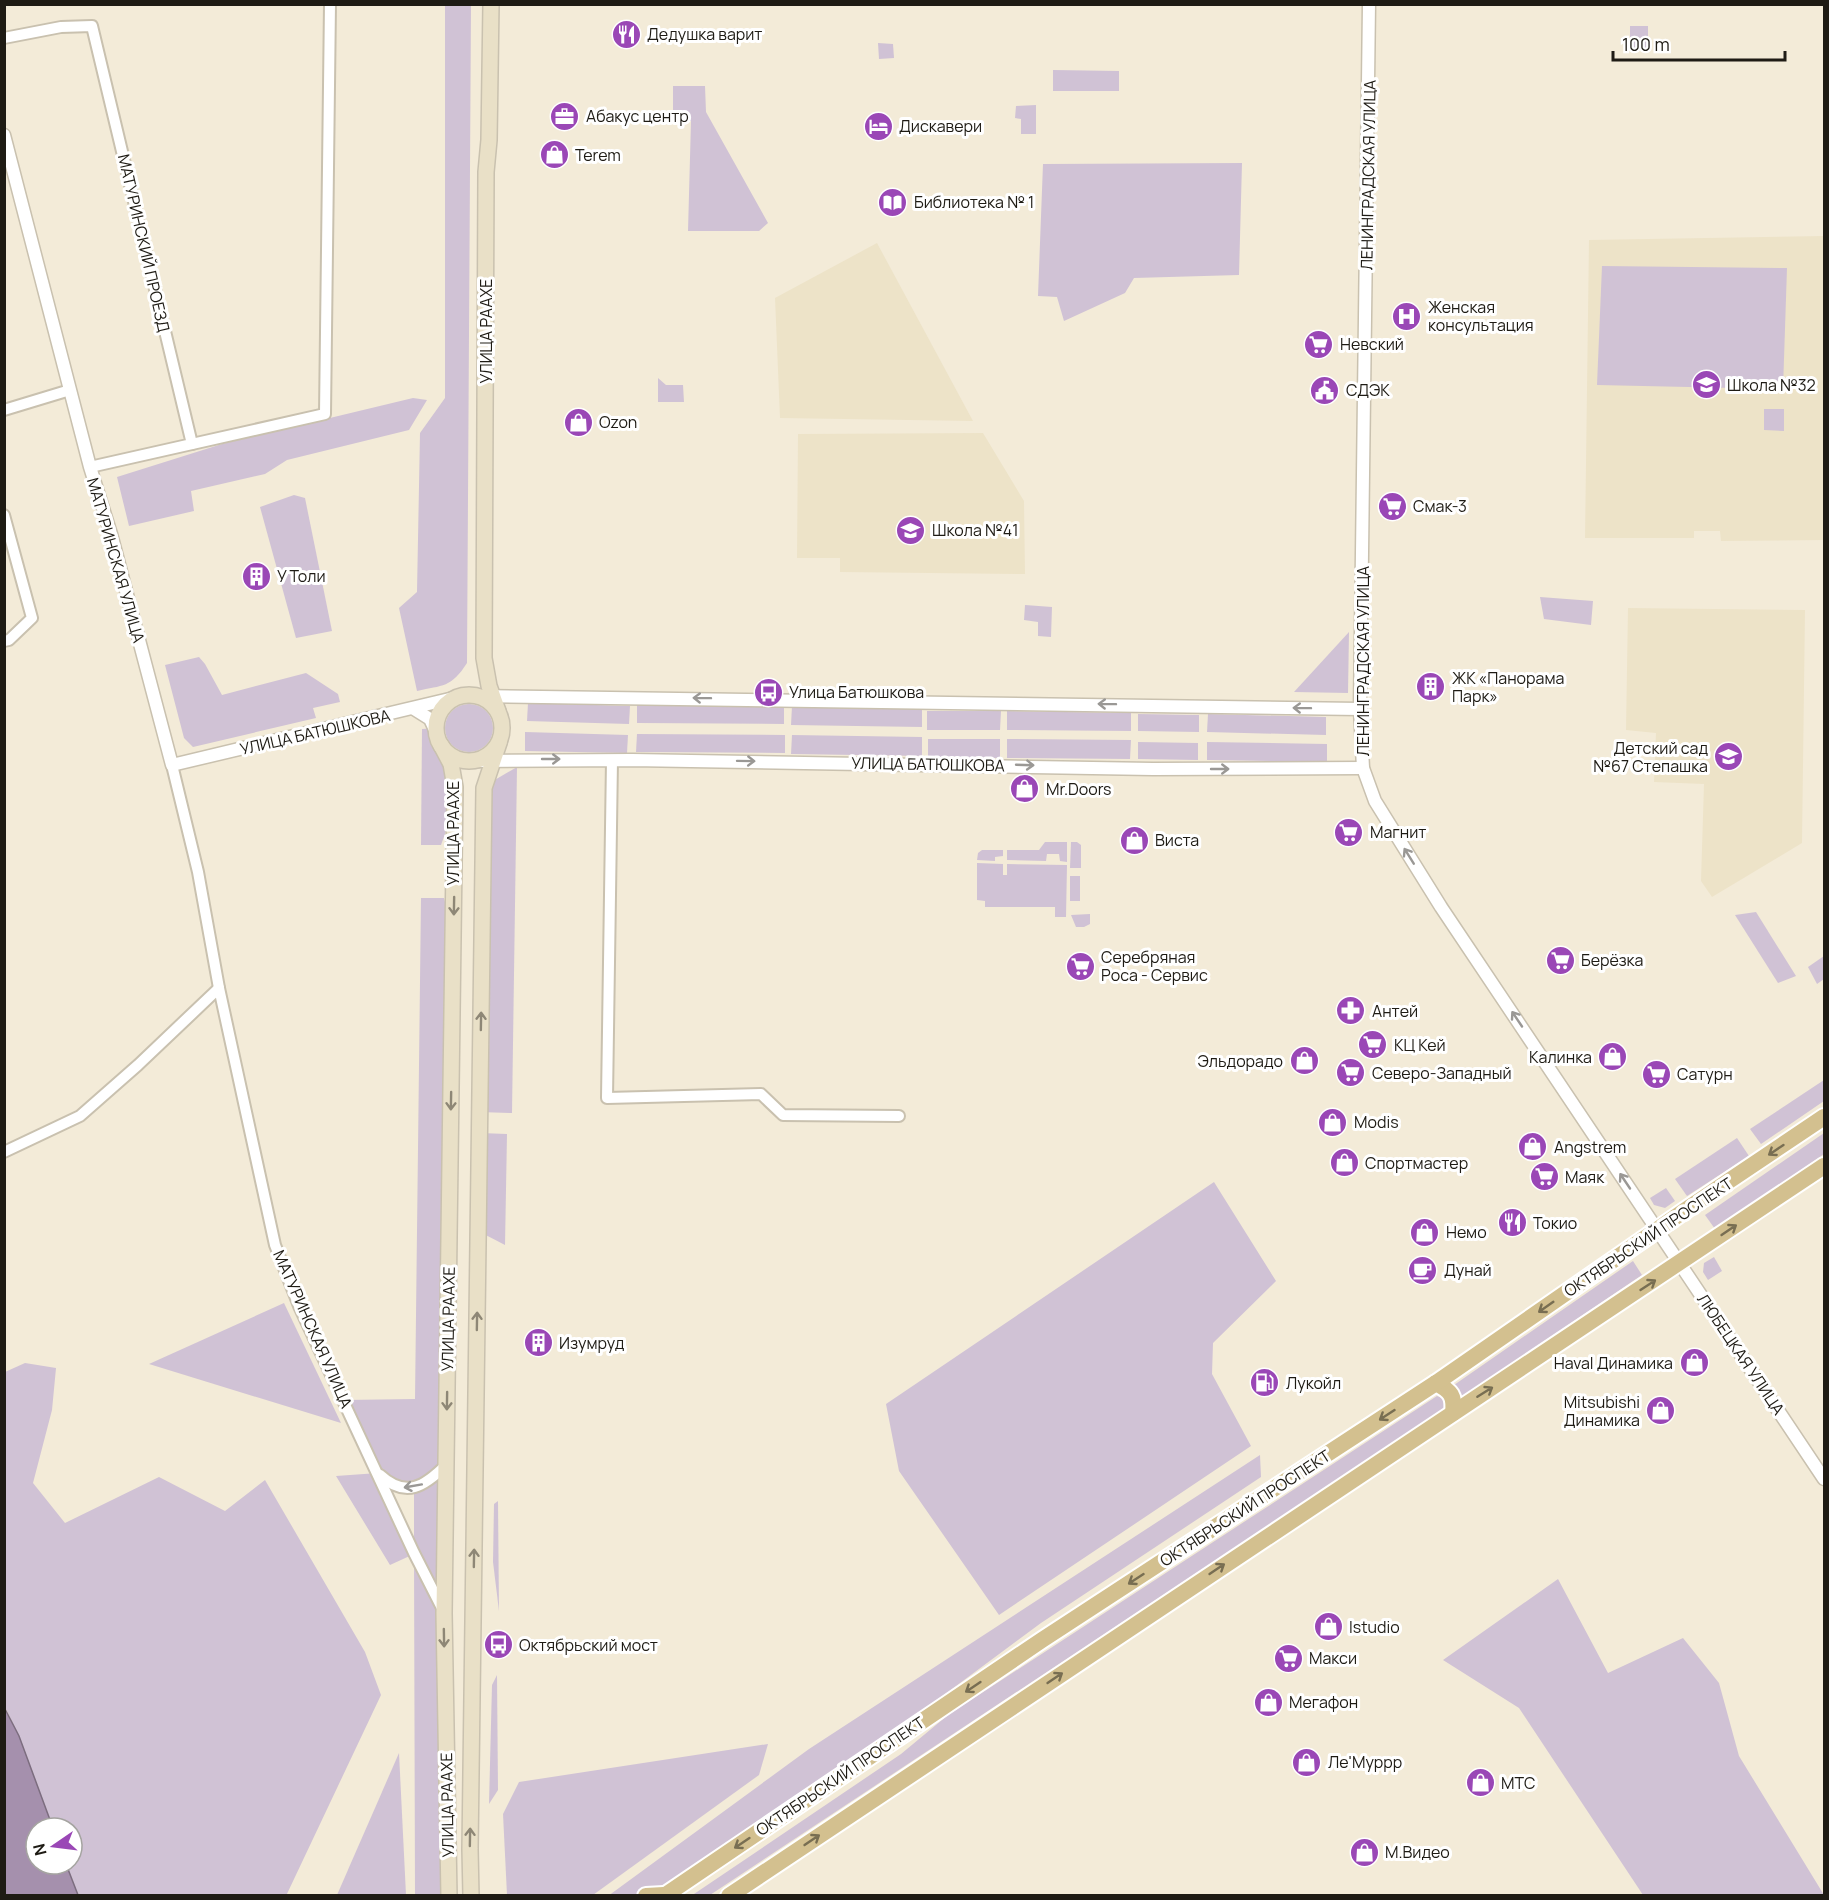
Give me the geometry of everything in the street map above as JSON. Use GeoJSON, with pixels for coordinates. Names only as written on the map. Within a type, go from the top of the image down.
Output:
{"type":"FeatureCollection","features":[{"type":"Feature","properties":{"kind":"main road","name":"УЛИЦА РААХЕ"},"geometry":{"type":"LineString","coordinates":[[484,658],[486,184],[491,4]]}},
{"type":"Feature","properties":{"kind":"main road"},"geometry":{"type":"LineString","coordinates":[[484,658],[492,696],[502,723],[499,743],[491,753],[473,761],[455,758],[439,739],[437,722],[448,703],[476,682],[484,658]]}},
{"type":"Feature","properties":{"kind":"main road"},"geometry":{"type":"LineString","coordinates":[[458,697],[476,696],[489,701],[498,711]]}},
{"type":"Feature","properties":{"kind":"main road","name":"УЛИЦА РААХЕ"},"geometry":{"type":"LineString","coordinates":[[439,739],[451,764],[455,788],[444,1613],[449,1896]]}},
{"type":"Feature","properties":{"kind":"main road","name":"УЛИЦА РААХЕ"},"geometry":{"type":"LineString","coordinates":[[471,1896],[484,788],[499,743]]}},
{"type":"Feature","properties":{"kind":"main road","name":"ОКТЯБРЬСКИЙ ПРОСПЕКТ"},"geometry":{"type":"LineString","coordinates":[[664,1895],[1042,1640],[1436,1383],[1824,1117]]}},
{"type":"Feature","properties":{"kind":"main road"},"geometry":{"type":"LineString","coordinates":[[729,1896],[1824,1166]]}},
{"type":"Feature","properties":{"kind":"main road"},"geometry":{"type":"LineString","coordinates":[[1436,1383],[1448,1389],[1455,1401],[1453,1413]]}},
{"type":"Feature","properties":{"kind":"main road"},"geometry":{"type":"LineString","coordinates":[[646,1896],[664,1895]]}},
{"type":"Feature","properties":{"kind":"street"},"geometry":{"type":"LineString","coordinates":[[90,467],[325,414],[330,4]]}},
{"type":"Feature","properties":{"kind":"street","name":"ЛЕНИНГРАДСКАЯ УЛИЦА"},"geometry":{"type":"LineString","coordinates":[[1369,4],[1360,709],[1363,768],[1375,801],[1442,908],[1658,1229]]}},
{"type":"Feature","properties":{"kind":"street","name":"МАТУРИНСКИЙ ПРОЕЗД"},"geometry":{"type":"LineString","coordinates":[[4,38],[61,27],[92,26],[192,444]]}},
{"type":"Feature","properties":{"kind":"street","name":"МАТУРИНСКАЯ УЛИЦА"},"geometry":{"type":"LineString","coordinates":[[4,135],[90,467],[111,534],[172,765],[198,872],[219,988],[275,1245],[300,1306],[444,1613]]}},
{"type":"Feature","properties":{"kind":"street"},"geometry":{"type":"LineString","coordinates":[[4,410],[70,390]]}},
{"type":"Feature","properties":{"kind":"street"},"geometry":{"type":"LineString","coordinates":[[4,515],[32,618],[9,640],[4,641]]}},
{"type":"Feature","properties":{"kind":"street"},"geometry":{"type":"LineString","coordinates":[[476,696],[1360,709]]}},
{"type":"Feature","properties":{"kind":"street","name":"УЛИЦА БАТЮШКОВА"},"geometry":{"type":"LineString","coordinates":[[172,765],[458,697]]}},
{"type":"Feature","properties":{"kind":"street"},"geometry":{"type":"LineString","coordinates":[[414,709],[426,714],[439,739]]}},
{"type":"Feature","properties":{"kind":"street"},"geometry":{"type":"LineString","coordinates":[[612,760],[607,1098],[761,1094],[783,1115],[899,1116]]}},
{"type":"Feature","properties":{"kind":"street","name":"УЛИЦА БАТЮШКОВА"},"geometry":{"type":"LineString","coordinates":[[473,761],[913,763],[1153,769],[1363,768]]}},
{"type":"Feature","properties":{"kind":"street"},"geometry":{"type":"LineString","coordinates":[[4,1152],[80,1116],[219,988]]}},
{"type":"Feature","properties":{"kind":"street","name":"ЛЮБЕЦКАЯ УЛИЦА"},"geometry":{"type":"LineString","coordinates":[[1658,1229],[1824,1479]]}},
{"type":"Feature","properties":{"kind":"street"},"geometry":{"type":"LineString","coordinates":[[378,1473],[389,1483],[399,1487],[414,1487],[431,1480],[446,1465]]}},
{"type":"Feature","properties":{"kind":"shaded area"},"geometry":{"type":"Polygon","coordinates":[[[445,5],[471,5],[467,663],[456,677],[446,684],[417,691],[399,608],[417,592],[420,433],[445,398],[445,5]]]}},
{"type":"Feature","properties":{"kind":"shaded area"},"geometry":{"type":"Polygon","coordinates":[[[1630,26],[1648,26],[1648,49],[1630,50],[1630,26]]]}},
{"type":"Feature","properties":{"kind":"shaded area"},"geometry":{"type":"Polygon","coordinates":[[[878,43],[893,44],[894,58],[879,59],[878,43]]]}},
{"type":"Feature","properties":{"kind":"shaded area"},"geometry":{"type":"Polygon","coordinates":[[[1053,70],[1119,71],[1119,91],[1053,91],[1053,70]]]}},
{"type":"Feature","properties":{"kind":"shaded area"},"geometry":{"type":"Polygon","coordinates":[[[673,86],[705,86],[706,112],[768,223],[759,231],[688,231],[691,121],[673,121],[673,86]]]}},
{"type":"Feature","properties":{"kind":"shaded area"},"geometry":{"type":"Polygon","coordinates":[[[1036,105],[1036,134],[1021,134],[1021,119],[1015,118],[1016,106],[1036,105]]]}},
{"type":"Feature","properties":{"kind":"shaded area"},"geometry":{"type":"Polygon","coordinates":[[[1242,163],[1239,275],[1134,278],[1125,293],[1064,321],[1057,297],[1038,296],[1043,164],[1242,163]]]}},
{"type":"Feature","properties":{"kind":"shaded area","name":"Школа №32"},"geometry":{"type":"Polygon","coordinates":[[[1824,236],[1824,540],[1721,541],[1720,531],[1694,531],[1694,538],[1585,538],[1589,240],[1824,236]]]}},
{"type":"Feature","properties":{"kind":"shaded area"},"geometry":{"type":"Polygon","coordinates":[[[877,243],[973,421],[780,418],[775,298],[877,243]]]}},
{"type":"Feature","properties":{"kind":"shaded area"},"geometry":{"type":"Polygon","coordinates":[[[1602,266],[1787,268],[1783,389],[1597,385],[1602,266]]]}},
{"type":"Feature","properties":{"kind":"shaded area"},"geometry":{"type":"Polygon","coordinates":[[[658,378],[666,385],[683,385],[684,402],[658,402],[658,378]]]}},
{"type":"Feature","properties":{"kind":"shaded area"},"geometry":{"type":"Polygon","coordinates":[[[413,398],[427,400],[409,430],[287,460],[265,474],[191,491],[194,511],[129,526],[117,477],[222,444],[413,398]]]}},
{"type":"Feature","properties":{"kind":"shaded area"},"geometry":{"type":"Polygon","coordinates":[[[1764,409],[1784,409],[1784,431],[1764,430],[1764,409]]]}},
{"type":"Feature","properties":{"kind":"shaded area","name":"Школа №41"},"geometry":{"type":"Polygon","coordinates":[[[983,433],[1024,501],[1025,574],[840,572],[840,558],[797,558],[798,434],[983,433]]]}},
{"type":"Feature","properties":{"kind":"shaded area"},"geometry":{"type":"Polygon","coordinates":[[[294,495],[305,498],[332,631],[296,638],[260,507],[294,495]]]}},
{"type":"Feature","properties":{"kind":"shaded area"},"geometry":{"type":"Polygon","coordinates":[[[1540,597],[1593,601],[1591,625],[1544,619],[1540,597]]]}},
{"type":"Feature","properties":{"kind":"shaded area"},"geometry":{"type":"Polygon","coordinates":[[[1025,605],[1052,607],[1051,637],[1038,636],[1038,622],[1024,620],[1025,605]]]}},
{"type":"Feature","properties":{"kind":"shaded area","name":"Детский сад №67 Степашка"},"geometry":{"type":"Polygon","coordinates":[[[1628,608],[1805,610],[1802,843],[1712,897],[1701,881],[1704,784],[1654,782],[1656,733],[1626,730],[1628,608]]]}},
{"type":"Feature","properties":{"kind":"shaded area"},"geometry":{"type":"Polygon","coordinates":[[[1349,632],[1348,693],[1294,692],[1349,632]]]}},
{"type":"Feature","properties":{"kind":"shaded area"},"geometry":{"type":"Polygon","coordinates":[[[199,657],[222,695],[306,673],[338,694],[340,702],[313,708],[316,718],[193,747],[184,738],[165,665],[199,657]]]}},
{"type":"Feature","properties":{"kind":"shaded area"},"geometry":{"type":"Polygon","coordinates":[[[528,703],[630,706],[629,724],[527,721],[528,703]]]}},
{"type":"Feature","properties":{"kind":"shaded area"},"geometry":{"type":"Polygon","coordinates":[[[464,704],[474,704],[486,711],[493,723],[493,733],[486,745],[474,752],[464,752],[449,741],[445,733],[445,723],[456,708],[464,704]]]}},
{"type":"Feature","properties":{"kind":"shaded area"},"geometry":{"type":"Polygon","coordinates":[[[637,704],[784,705],[784,724],[637,723],[637,704]]]}},
{"type":"Feature","properties":{"kind":"shaded area"},"geometry":{"type":"Polygon","coordinates":[[[792,706],[922,708],[922,727],[791,725],[792,706]]]}},
{"type":"Feature","properties":{"kind":"shaded area"},"geometry":{"type":"Polygon","coordinates":[[[927,711],[1001,711],[1000,730],[927,730],[927,711]]]}},
{"type":"Feature","properties":{"kind":"shaded area"},"geometry":{"type":"Polygon","coordinates":[[[1007,711],[1131,713],[1131,731],[1007,730],[1007,711]]]}},
{"type":"Feature","properties":{"kind":"shaded area"},"geometry":{"type":"Polygon","coordinates":[[[1138,714],[1199,715],[1199,732],[1138,731],[1138,714]]]}},
{"type":"Feature","properties":{"kind":"shaded area"},"geometry":{"type":"Polygon","coordinates":[[[1208,714],[1326,717],[1326,735],[1207,732],[1208,714]]]}},
{"type":"Feature","properties":{"kind":"shaded area"},"geometry":{"type":"Polygon","coordinates":[[[437,728],[455,806],[441,845],[421,845],[422,729],[437,728]]]}},
{"type":"Feature","properties":{"kind":"shaded area"},"geometry":{"type":"Polygon","coordinates":[[[525,732],[628,735],[627,753],[525,751],[525,732]]]}},
{"type":"Feature","properties":{"kind":"shaded area"},"geometry":{"type":"Polygon","coordinates":[[[637,734],[785,735],[785,753],[636,752],[637,734]]]}},
{"type":"Feature","properties":{"kind":"shaded area"},"geometry":{"type":"Polygon","coordinates":[[[792,735],[922,737],[922,756],[791,754],[792,735]]]}},
{"type":"Feature","properties":{"kind":"shaded area"},"geometry":{"type":"Polygon","coordinates":[[[928,739],[1000,739],[1000,758],[928,758],[928,739]]]}},
{"type":"Feature","properties":{"kind":"shaded area"},"geometry":{"type":"Polygon","coordinates":[[[1007,739],[1131,740],[1130,759],[1007,758],[1007,739]]]}},
{"type":"Feature","properties":{"kind":"shaded area"},"geometry":{"type":"Polygon","coordinates":[[[1138,742],[1198,743],[1198,760],[1138,759],[1138,742]]]}},
{"type":"Feature","properties":{"kind":"shaded area"},"geometry":{"type":"Polygon","coordinates":[[[1207,742],[1327,744],[1327,762],[1207,760],[1207,742]]]}},
{"type":"Feature","properties":{"kind":"shaded area"},"geometry":{"type":"Polygon","coordinates":[[[517,767],[512,1113],[479,1112],[481,788],[517,767]]]}},
{"type":"Feature","properties":{"kind":"shaded area"},"geometry":{"type":"Polygon","coordinates":[[[1045,842],[1067,842],[1067,862],[1060,861],[1059,854],[1047,854],[1046,861],[1007,860],[1007,850],[1039,850],[1045,842]]]}},
{"type":"Feature","properties":{"kind":"shaded area"},"geometry":{"type":"Polygon","coordinates":[[[1071,842],[1081,845],[1081,868],[1070,868],[1071,842]]]}},
{"type":"Feature","properties":{"kind":"shaded area"},"geometry":{"type":"Polygon","coordinates":[[[982,850],[1003,850],[1003,856],[995,857],[995,861],[977,860],[978,853],[982,850]]]}},
{"type":"Feature","properties":{"kind":"shaded area"},"geometry":{"type":"Polygon","coordinates":[[[977,863],[1003,864],[1003,875],[1007,875],[1007,864],[1067,865],[1066,917],[1055,917],[1055,907],[985,907],[985,901],[977,900],[977,863]]]}},
{"type":"Feature","properties":{"kind":"shaded area"},"geometry":{"type":"Polygon","coordinates":[[[1070,876],[1080,876],[1080,901],[1070,901],[1070,876]]]}},
{"type":"Feature","properties":{"kind":"shaded area"},"geometry":{"type":"Polygon","coordinates":[[[421,898],[444,898],[453,935],[449,1895],[415,1895],[414,1554],[390,1565],[336,1476],[378,1473],[344,1400],[415,1399],[421,898]],[[380,1475],[414,1551],[414,1487],[380,1475]]]}},
{"type":"Feature","properties":{"kind":"shaded area"},"geometry":{"type":"Polygon","coordinates":[[[1756,912],[1796,976],[1778,983],[1735,915],[1756,912]]]}},
{"type":"Feature","properties":{"kind":"shaded area"},"geometry":{"type":"Polygon","coordinates":[[[1090,914],[1090,924],[1076,927],[1071,915],[1090,914]]]}},
{"type":"Feature","properties":{"kind":"shaded area"},"geometry":{"type":"Polygon","coordinates":[[[1824,956],[1824,979],[1817,984],[1808,967],[1824,956]]]}},
{"type":"Feature","properties":{"kind":"shaded area"},"geometry":{"type":"Polygon","coordinates":[[[1824,1080],[1824,1101],[1761,1144],[1750,1129],[1824,1080]]]}},
{"type":"Feature","properties":{"kind":"shaded area"},"geometry":{"type":"Polygon","coordinates":[[[480,1133],[507,1134],[505,1245],[478,1231],[480,1133]]]}},
{"type":"Feature","properties":{"kind":"shaded area"},"geometry":{"type":"Polygon","coordinates":[[[1824,1133],[1824,1154],[1715,1229],[1705,1215],[1824,1133]]]}},
{"type":"Feature","properties":{"kind":"shaded area"},"geometry":{"type":"Polygon","coordinates":[[[1737,1138],[1749,1156],[1687,1196],[1675,1179],[1737,1138]]]}},
{"type":"Feature","properties":{"kind":"shaded area"},"geometry":{"type":"Polygon","coordinates":[[[1214,1182],[1276,1281],[1213,1343],[1212,1374],[1251,1446],[999,1615],[899,1471],[886,1404],[1214,1182]]]}},
{"type":"Feature","properties":{"kind":"shaded area"},"geometry":{"type":"Polygon","coordinates":[[[1666,1188],[1675,1201],[1665,1208],[1654,1205],[1650,1198],[1666,1188]]]}},
{"type":"Feature","properties":{"kind":"shaded area"},"geometry":{"type":"Polygon","coordinates":[[[1714,1257],[1722,1271],[1708,1280],[1703,1272],[1704,1263],[1714,1257]]]}},
{"type":"Feature","properties":{"kind":"shaded area"},"geometry":{"type":"Polygon","coordinates":[[[1633,1261],[1642,1275],[1460,1398],[1454,1385],[1633,1261]]]}},
{"type":"Feature","properties":{"kind":"shaded area"},"geometry":{"type":"Polygon","coordinates":[[[284,1303],[341,1423],[149,1364],[284,1303]]]}},
{"type":"Feature","properties":{"kind":"shaded area"},"geometry":{"type":"Polygon","coordinates":[[[25,1363],[56,1368],[52,1410],[33,1483],[65,1523],[159,1477],[225,1511],[265,1480],[365,1652],[381,1695],[286,1896],[78,1895],[71,1876],[84,1876],[84,1816],[49,1816],[19,1736],[5,1707],[5,1372],[25,1363]]]}},
{"type":"Feature","properties":{"kind":"shaded area"},"geometry":{"type":"Polygon","coordinates":[[[1437,1396],[1442,1398],[1445,1404],[1444,1409],[710,1895],[691,1896],[901,1754],[948,1715],[1437,1396]]]}},
{"type":"Feature","properties":{"kind":"shaded area"},"geometry":{"type":"Polygon","coordinates":[[[1260,1455],[1261,1477],[1041,1623],[855,1761],[655,1895],[608,1896],[809,1749],[1260,1455]]]}},
{"type":"Feature","properties":{"kind":"shaded area"},"geometry":{"type":"Polygon","coordinates":[[[498,1501],[499,1611],[493,1562],[494,1504],[498,1501]]]}},
{"type":"Feature","properties":{"kind":"shaded area"},"geometry":{"type":"Polygon","coordinates":[[[1558,1579],[1608,1673],[1683,1638],[1719,1683],[1739,1756],[1824,1895],[1643,1895],[1519,1708],[1443,1660],[1558,1579]]]}},
{"type":"Feature","properties":{"kind":"shaded area"},"geometry":{"type":"Polygon","coordinates":[[[497,1675],[498,1790],[489,1804],[492,1685],[497,1675]]]}},
{"type":"Feature","properties":{"kind":"shaded area"},"geometry":{"type":"Polygon","coordinates":[[[4,1707],[19,1736],[49,1816],[24,1816],[24,1876],[71,1876],[78,1895],[5,1895],[4,1707]]]}},
{"type":"Feature","properties":{"kind":"shaded area"},"geometry":{"type":"Polygon","coordinates":[[[768,1744],[759,1775],[593,1895],[507,1895],[503,1814],[519,1782],[768,1744]]]}},
{"type":"Feature","properties":{"kind":"shaded area"},"geometry":{"type":"Polygon","coordinates":[[[399,1753],[406,1895],[337,1895],[399,1753]]]}},
{"type":"Feature","properties":{"kind":"place","name":"Дедушка варит"},"geometry":{"type":"Point","coordinates":[626,34]}},
{"type":"Feature","properties":{"kind":"place","name":"Абакус центр"},"geometry":{"type":"Point","coordinates":[565,116]}},
{"type":"Feature","properties":{"kind":"place","name":"Дискавери"},"geometry":{"type":"Point","coordinates":[878,126]}},
{"type":"Feature","properties":{"kind":"place","name":"Terem"},"geometry":{"type":"Point","coordinates":[554,155]}},
{"type":"Feature","properties":{"kind":"place","name":"Библиотека № 1"},"geometry":{"type":"Point","coordinates":[893,202]}},
{"type":"Feature","properties":{"kind":"place","name":"Женская консультация"},"geometry":{"type":"Point","coordinates":[1407,316]}},
{"type":"Feature","properties":{"kind":"place","name":"Невский"},"geometry":{"type":"Point","coordinates":[1319,344]}},
{"type":"Feature","properties":{"kind":"place","name":"Школа №32"},"geometry":{"type":"Point","coordinates":[1706,385]}},
{"type":"Feature","properties":{"kind":"place","name":"СДЭК"},"geometry":{"type":"Point","coordinates":[1325,390]}},
{"type":"Feature","properties":{"kind":"place","name":"Ozon"},"geometry":{"type":"Point","coordinates":[578,422]}},
{"type":"Feature","properties":{"kind":"place","name":"Смак-3"},"geometry":{"type":"Point","coordinates":[1392,506]}},
{"type":"Feature","properties":{"kind":"place","name":"Школа №41"},"geometry":{"type":"Point","coordinates":[911,530]}},
{"type":"Feature","properties":{"kind":"place","name":"У Толи"},"geometry":{"type":"Point","coordinates":[256,576]}},
{"type":"Feature","properties":{"kind":"place","name":"ЖК «Панорама Парк»"},"geometry":{"type":"Point","coordinates":[1431,687]}},
{"type":"Feature","properties":{"kind":"place","name":"Улица Батюшкова"},"geometry":{"type":"Point","coordinates":[768,692]}},
{"type":"Feature","properties":{"kind":"place","name":"Детский сад №67 Степашка"},"geometry":{"type":"Point","coordinates":[1729,757]}},
{"type":"Feature","properties":{"kind":"place","name":"Mr.Doors"},"geometry":{"type":"Point","coordinates":[1025,789]}},
{"type":"Feature","properties":{"kind":"place","name":"Магнит"},"geometry":{"type":"Point","coordinates":[1349,832]}},
{"type":"Feature","properties":{"kind":"place","name":"Виста"},"geometry":{"type":"Point","coordinates":[1134,840]}},
{"type":"Feature","properties":{"kind":"place","name":"Берёзка"},"geometry":{"type":"Point","coordinates":[1560,960]}},
{"type":"Feature","properties":{"kind":"place","name":"Серебряная Роса - Сервис"},"geometry":{"type":"Point","coordinates":[1080,966]}},
{"type":"Feature","properties":{"kind":"place","name":"Антей"},"geometry":{"type":"Point","coordinates":[1351,1011]}},
{"type":"Feature","properties":{"kind":"place","name":"КЦ Кей"},"geometry":{"type":"Point","coordinates":[1373,1045]}},
{"type":"Feature","properties":{"kind":"place","name":"Калинка"},"geometry":{"type":"Point","coordinates":[1613,1057]}},
{"type":"Feature","properties":{"kind":"place","name":"Эльдорадо"},"geometry":{"type":"Point","coordinates":[1304,1061]}},
{"type":"Feature","properties":{"kind":"place","name":"Северо-Западный"},"geometry":{"type":"Point","coordinates":[1351,1073]}},
{"type":"Feature","properties":{"kind":"place","name":"Сатурн"},"geometry":{"type":"Point","coordinates":[1656,1074]}},
{"type":"Feature","properties":{"kind":"place","name":"Modis"},"geometry":{"type":"Point","coordinates":[1333,1122]}},
{"type":"Feature","properties":{"kind":"place","name":"Angstrem"},"geometry":{"type":"Point","coordinates":[1533,1147]}},
{"type":"Feature","properties":{"kind":"place","name":"Спортмастер"},"geometry":{"type":"Point","coordinates":[1344,1163]}},
{"type":"Feature","properties":{"kind":"place","name":"Маяк"},"geometry":{"type":"Point","coordinates":[1544,1177]}},
{"type":"Feature","properties":{"kind":"place","name":"Токио"},"geometry":{"type":"Point","coordinates":[1512,1223]}},
{"type":"Feature","properties":{"kind":"place","name":"Немо"},"geometry":{"type":"Point","coordinates":[1425,1232]}},
{"type":"Feature","properties":{"kind":"place","name":"Дунай"},"geometry":{"type":"Point","coordinates":[1423,1270]}},
{"type":"Feature","properties":{"kind":"place","name":"Изумруд"},"geometry":{"type":"Point","coordinates":[538,1343]}},
{"type":"Feature","properties":{"kind":"place","name":"Haval Динамика"},"geometry":{"type":"Point","coordinates":[1694,1363]}},
{"type":"Feature","properties":{"kind":"place","name":"Лукойл"},"geometry":{"type":"Point","coordinates":[1265,1383]}},
{"type":"Feature","properties":{"kind":"place","name":"Mitsubishi Динамика"},"geometry":{"type":"Point","coordinates":[1661,1411]}},
{"type":"Feature","properties":{"kind":"place","name":"Istudio"},"geometry":{"type":"Point","coordinates":[1328,1627]}},
{"type":"Feature","properties":{"kind":"place","name":"Октябрьский мост"},"geometry":{"type":"Point","coordinates":[498,1645]}},
{"type":"Feature","properties":{"kind":"place","name":"Макси"},"geometry":{"type":"Point","coordinates":[1288,1658]}},
{"type":"Feature","properties":{"kind":"place","name":"Мегафон"},"geometry":{"type":"Point","coordinates":[1268,1702]}},
{"type":"Feature","properties":{"kind":"place","name":"Ле'Муррр"},"geometry":{"type":"Point","coordinates":[1307,1762]}},
{"type":"Feature","properties":{"kind":"place","name":"МТС"},"geometry":{"type":"Point","coordinates":[1480,1783]}},
{"type":"Feature","properties":{"kind":"place","name":"М.Видео"},"geometry":{"type":"Point","coordinates":[1364,1852]}}]}
